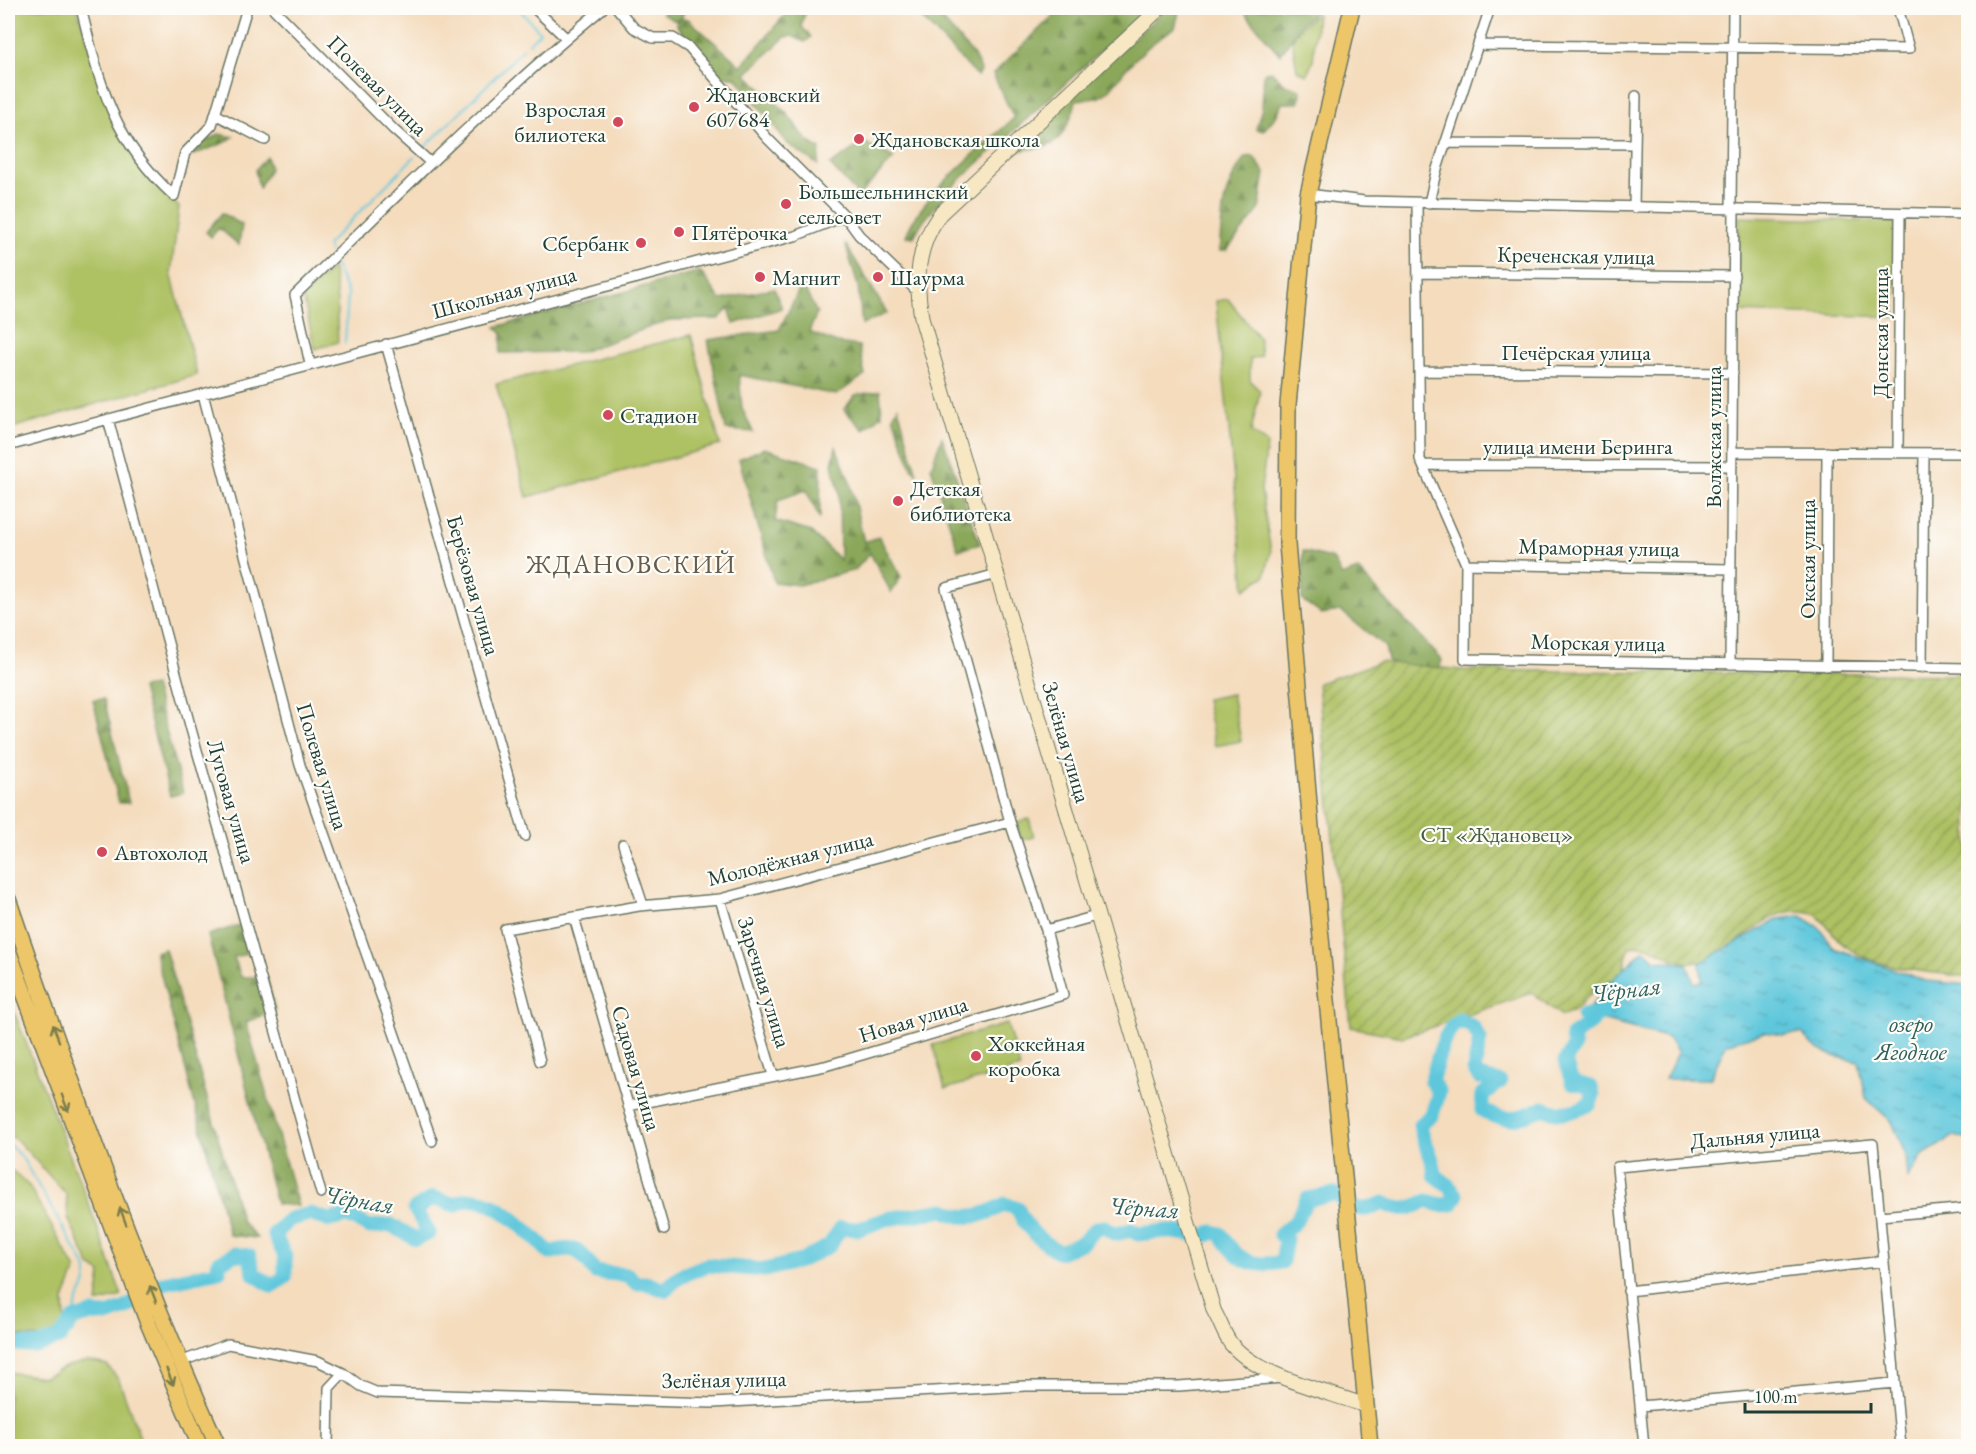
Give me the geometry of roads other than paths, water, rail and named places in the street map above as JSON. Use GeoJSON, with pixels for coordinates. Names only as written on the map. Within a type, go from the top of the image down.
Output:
{"type":"FeatureCollection","features":[{"type":"Feature","properties":{"kind":"main road"},"geometry":{"type":"LineString","coordinates":[[1352,8],[1308,194],[1288,405],[1287,544],[1370,1446]]}},
{"type":"Feature","properties":{"kind":"main road"},"geometry":{"type":"LineString","coordinates":[[8,899],[137,1273]]}},
{"type":"Feature","properties":{"kind":"main road"},"geometry":{"type":"LineString","coordinates":[[8,950],[137,1273],[200,1446]]}},
{"type":"Feature","properties":{"kind":"main road"},"geometry":{"type":"LineString","coordinates":[[155,1320],[180,1362],[218,1446]]}},
{"type":"Feature","properties":{"kind":"street"},"geometry":{"type":"LineString","coordinates":[[81,8],[93,58],[117,126],[148,172],[174,196],[185,153],[212,125],[247,8]]}},
{"type":"Feature","properties":{"kind":"street","name":"Полевая улица"},"geometry":{"type":"LineString","coordinates":[[273,8],[394,130],[431,163]]}},
{"type":"Feature","properties":{"kind":"street"},"geometry":{"type":"LineString","coordinates":[[534,8],[566,38]]}},
{"type":"Feature","properties":{"kind":"street"},"geometry":{"type":"LineString","coordinates":[[310,364],[295,295],[431,163],[566,38],[603,8]]}},
{"type":"Feature","properties":{"kind":"street"},"geometry":{"type":"LineString","coordinates":[[617,8],[634,28],[653,38],[673,38],[689,48],[768,139],[845,216],[859,235],[917,291]]}},
{"type":"Feature","properties":{"kind":"street","name":"Зелёная улица"},"geometry":{"type":"LineString","coordinates":[[1160,8],[940,214],[924,240],[918,258],[917,291],[922,320],[1214,1311],[1231,1343],[1256,1365],[1282,1378],[1366,1406]]}},
{"type":"Feature","properties":{"kind":"street"},"geometry":{"type":"LineString","coordinates":[[1429,203],[1445,142],[1490,8]]}},
{"type":"Feature","properties":{"kind":"street","name":"Волжская улица"},"geometry":{"type":"LineString","coordinates":[[1730,664],[1734,276],[1733,8]]}},
{"type":"Feature","properties":{"kind":"street"},"geometry":{"type":"LineString","coordinates":[[1478,45],[1909,49],[1898,8]]}},
{"type":"Feature","properties":{"kind":"street"},"geometry":{"type":"LineString","coordinates":[[1634,208],[1636,96]]}},
{"type":"Feature","properties":{"kind":"street"},"geometry":{"type":"LineString","coordinates":[[215,114],[265,140]]}},
{"type":"Feature","properties":{"kind":"street"},"geometry":{"type":"LineString","coordinates":[[1445,142],[1635,144]]}},
{"type":"Feature","properties":{"kind":"street"},"geometry":{"type":"LineString","coordinates":[[1308,194],[1364,201],[1417,203],[1968,214]]}},
{"type":"Feature","properties":{"kind":"street"},"geometry":{"type":"LineString","coordinates":[[1417,203],[1420,459],[1466,564]]}},
{"type":"Feature","properties":{"kind":"street","name":"Донская улица"},"geometry":{"type":"LineString","coordinates":[[1899,452],[1900,214]]}},
{"type":"Feature","properties":{"kind":"street","name":"Школьная улица"},"geometry":{"type":"LineString","coordinates":[[8,446],[795,236],[845,216]]}},
{"type":"Feature","properties":{"kind":"street","name":"Креченская улица"},"geometry":{"type":"LineString","coordinates":[[1418,273],[1734,276]]}},
{"type":"Feature","properties":{"kind":"street","name":"Берёзовая улица"},"geometry":{"type":"LineString","coordinates":[[386,344],[525,836]]}},
{"type":"Feature","properties":{"kind":"street","name":"Печёрская улица"},"geometry":{"type":"LineString","coordinates":[[1419,371],[1733,373]]}},
{"type":"Feature","properties":{"kind":"street","name":"Полевая улица"},"geometry":{"type":"LineString","coordinates":[[202,394],[300,765],[432,1141]]}},
{"type":"Feature","properties":{"kind":"street","name":"Луговая улица"},"geometry":{"type":"LineString","coordinates":[[108,419],[191,729],[321,1193]]}},
{"type":"Feature","properties":{"kind":"street"},"geometry":{"type":"LineString","coordinates":[[1732,452],[1968,453]]}},
{"type":"Feature","properties":{"kind":"street","name":"Окская улица"},"geometry":{"type":"LineString","coordinates":[[1826,666],[1827,452]]}},
{"type":"Feature","properties":{"kind":"street"},"geometry":{"type":"LineString","coordinates":[[1922,668],[1924,453]]}},
{"type":"Feature","properties":{"kind":"street","name":"улица имени Беринга"},"geometry":{"type":"LineString","coordinates":[[1423,465],[1732,466]]}},
{"type":"Feature","properties":{"kind":"street","name":"Морская улица"},"geometry":{"type":"LineString","coordinates":[[1466,564],[1465,659],[1968,668]]}},
{"type":"Feature","properties":{"kind":"street","name":"Мраморная улица"},"geometry":{"type":"LineString","coordinates":[[1466,564],[1731,568]]}},
{"type":"Feature","properties":{"kind":"street"},"geometry":{"type":"LineString","coordinates":[[997,573],[946,588],[1010,822],[1046,930],[1096,916]]}},
{"type":"Feature","properties":{"kind":"street","name":"Молодёжная улица"},"geometry":{"type":"LineString","coordinates":[[540,1061],[506,929],[643,906],[720,899],[1010,822]]}},
{"type":"Feature","properties":{"kind":"street"},"geometry":{"type":"LineString","coordinates":[[623,844],[643,906]]}},
{"type":"Feature","properties":{"kind":"street","name":"Заречная улица"},"geometry":{"type":"LineString","coordinates":[[720,899],[773,1076]]}},
{"type":"Feature","properties":{"kind":"street","name":"Садовая улица"},"geometry":{"type":"LineString","coordinates":[[574,917],[664,1230]]}},
{"type":"Feature","properties":{"kind":"street","name":"Новая улица"},"geometry":{"type":"LineString","coordinates":[[628,1106],[825,1066],[1063,995],[1046,930]]}},
{"type":"Feature","properties":{"kind":"street","name":"Дальняя улица"},"geometry":{"type":"LineString","coordinates":[[1644,1446],[1617,1167],[1873,1144],[1901,1446]]}},
{"type":"Feature","properties":{"kind":"street"},"geometry":{"type":"LineString","coordinates":[[1880,1216],[1968,1208]]}},
{"type":"Feature","properties":{"kind":"street"},"geometry":{"type":"LineString","coordinates":[[1628,1291],[1884,1262]]}},
{"type":"Feature","properties":{"kind":"street","name":"Зелёная улица"},"geometry":{"type":"LineString","coordinates":[[180,1362],[228,1344],[318,1361],[343,1373],[361,1386],[378,1393],[712,1403],[1025,1386],[1179,1386],[1282,1378]]}},
{"type":"Feature","properties":{"kind":"street"},"geometry":{"type":"LineString","coordinates":[[327,1446],[329,1388],[343,1373]]}},
{"type":"Feature","properties":{"kind":"street"},"geometry":{"type":"LineString","coordinates":[[1641,1406],[1895,1383]]}},
{"type":"Feature","properties":{"kind":"water","name":"озеро Ягодное"},"geometry":{"type":"Polygon","coordinates":[[[1801,916],[1819,927],[1834,948],[1926,981],[1968,985],[1968,1140],[1954,1136],[1923,1155],[1908,1178],[1906,1156],[1892,1122],[1866,1098],[1859,1062],[1820,1050],[1802,1033],[1782,1035],[1765,1032],[1726,1044],[1710,1079],[1665,1079],[1678,1053],[1669,1038],[1583,1015],[1618,974],[1644,950],[1656,960],[1687,964],[1694,983],[1702,981],[1700,963],[1778,919],[1801,916]]]}},
{"type":"Feature","properties":{"kind":"waterway"},"geometry":{"type":"LineString","coordinates":[[518,8],[540,32],[529,43]]}},
{"type":"Feature","properties":{"kind":"waterway"},"geometry":{"type":"LineString","coordinates":[[424,148],[523,49]]}},
{"type":"Feature","properties":{"kind":"waterway"},"geometry":{"type":"LineString","coordinates":[[330,252],[327,245],[414,157]]}},
{"type":"Feature","properties":{"kind":"waterway"},"geometry":{"type":"LineString","coordinates":[[335,265],[348,294],[345,343]]}},
{"type":"Feature","properties":{"kind":"waterway","name":"Чёрная"},"geometry":{"type":"LineString","coordinates":[[8,1343],[36,1346],[59,1338],[74,1319],[92,1314],[107,1315],[126,1308],[163,1283],[219,1271],[218,1263],[235,1254],[249,1256],[254,1274],[272,1286],[285,1277],[285,1256],[274,1234],[290,1219],[310,1214],[329,1220],[348,1216],[370,1227],[391,1225],[416,1239],[429,1233],[415,1209],[433,1198],[455,1205],[467,1200],[480,1201],[493,1206],[519,1224],[550,1253],[566,1249],[577,1251],[595,1272],[628,1275],[636,1283],[646,1283],[665,1290],[680,1276],[707,1265],[765,1270],[800,1261],[829,1246],[841,1228],[859,1229],[886,1219],[945,1210],[960,1216],[975,1216],[1005,1204],[1018,1209],[1035,1234],[1060,1252],[1083,1242],[1096,1228],[1105,1227],[1115,1234],[1131,1230],[1138,1234],[1165,1231],[1205,1236],[1213,1232],[1221,1234],[1233,1251],[1246,1260],[1262,1264],[1282,1262],[1286,1239],[1280,1235],[1296,1221],[1307,1199],[1335,1194],[1353,1206],[1363,1209],[1383,1203],[1400,1208],[1410,1208],[1427,1201],[1441,1205],[1452,1204],[1456,1196],[1448,1185],[1435,1175],[1433,1161],[1420,1125],[1432,1115],[1439,1092],[1431,1081],[1444,1041],[1459,1020],[1473,1027],[1480,1039],[1474,1070],[1479,1077],[1500,1082],[1482,1095],[1482,1110],[1506,1119],[1526,1115],[1543,1108],[1555,1112],[1567,1112],[1590,1104],[1593,1095],[1591,1087],[1572,1082],[1565,1061],[1574,1046],[1572,1036],[1592,1022],[1583,1015],[1601,1014]]}},
{"type":"Feature","properties":{"kind":"waterway"},"geometry":{"type":"LineString","coordinates":[[8,1144],[21,1156],[87,1269],[86,1283],[77,1304],[74,1319]]}},
{"type":"Feature","properties":{"kind":"place","name":"Ждановский 607684"},"geometry":{"type":"Point","coordinates":[694,107]}},
{"type":"Feature","properties":{"kind":"place","name":"Взрослая билиотека"},"geometry":{"type":"Point","coordinates":[618,122]}},
{"type":"Feature","properties":{"kind":"place","name":"Ждановская школа"},"geometry":{"type":"Point","coordinates":[859,139]}},
{"type":"Feature","properties":{"kind":"place","name":"Большеельнинский сельсовет"},"geometry":{"type":"Point","coordinates":[786,204]}},
{"type":"Feature","properties":{"kind":"place","name":"Пятёрочка"},"geometry":{"type":"Point","coordinates":[679,232]}},
{"type":"Feature","properties":{"kind":"place","name":"Сбербанк"},"geometry":{"type":"Point","coordinates":[641,243]}},
{"type":"Feature","properties":{"kind":"place","name":"Магнит"},"geometry":{"type":"Point","coordinates":[760,277]}},
{"type":"Feature","properties":{"kind":"place","name":"Шаурма"},"geometry":{"type":"Point","coordinates":[878,277]}},
{"type":"Feature","properties":{"kind":"place","name":"Стадион"},"geometry":{"type":"Point","coordinates":[608,415]}},
{"type":"Feature","properties":{"kind":"place","name":"Детская библиотека"},"geometry":{"type":"Point","coordinates":[898,501]}},
{"type":"Feature","properties":{"kind":"place","name":"Автохолод"},"geometry":{"type":"Point","coordinates":[102,852]}},
{"type":"Feature","properties":{"kind":"place","name":"Хоккейная коробка"},"geometry":{"type":"Point","coordinates":[976,1056]}},
{"type":"Feature","properties":{"kind":"district","name":"ЖДАНОВСКИЙ"},"geometry":{"type":"Point","coordinates":[631,564]}},
{"type":"Feature","properties":{"kind":"park label","name":"СТ «Ждановец»"},"geometry":{"type":"Point","coordinates":[1497,834]}}]}
